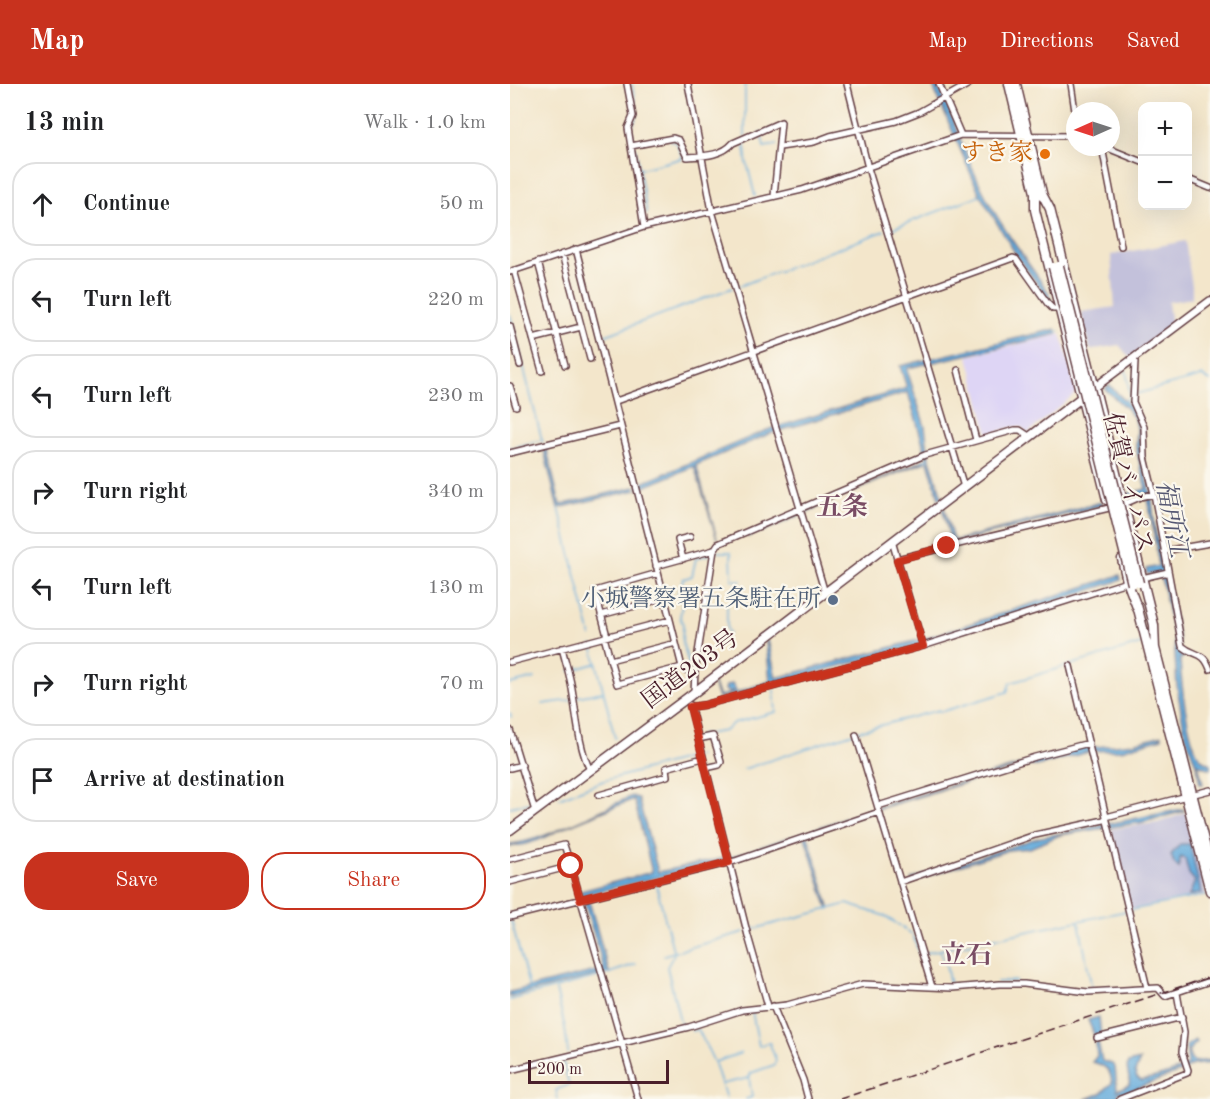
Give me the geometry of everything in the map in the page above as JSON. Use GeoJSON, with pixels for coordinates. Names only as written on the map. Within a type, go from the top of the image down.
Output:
{"type":"FeatureCollection","features":[{"type":"Feature","properties":{"kind":"highway","name":"佐賀バイパス"},"geometry":{"type":"LineString","coordinates":[[1009,84],[1025,135]]}},
{"type":"Feature","properties":{"kind":"highway","name":"佐賀バイパス"},"geometry":{"type":"LineString","coordinates":[[1016,84],[1038,193],[1135,582],[1155,650],[1209,887]]}},
{"type":"Feature","properties":{"kind":"highway"},"geometry":{"type":"LineString","coordinates":[[1038,193],[1035,210],[1058,309],[1109,507],[1135,582]]}},
{"type":"Feature","properties":{"kind":"highway"},"geometry":{"type":"LineString","coordinates":[[1038,193],[1050,209],[1124,504],[1135,582]]}},
{"type":"Feature","properties":{"kind":"highway","name":"国道203号"},"geometry":{"type":"LineString","coordinates":[[510,830],[690,699],[892,541],[1094,388]]}},
{"type":"Feature","properties":{"kind":"highway","name":"佐賀バイパス"},"geometry":{"type":"LineString","coordinates":[[1135,582],[1138,610],[1210,864]]}},
{"type":"Feature","properties":{"kind":"main road"},"geometry":{"type":"LineString","coordinates":[[1094,388],[1210,301]]}},
{"type":"Feature","properties":{"kind":"street"},"geometry":{"type":"LineString","coordinates":[[627,84],[633,116],[628,128],[634,146],[644,227]]}},
{"type":"Feature","properties":{"kind":"street"},"geometry":{"type":"LineString","coordinates":[[688,84],[712,212],[825,593]]}},
{"type":"Feature","properties":{"kind":"street"},"geometry":{"type":"LineString","coordinates":[[847,84],[868,168],[964,487]]}},
{"type":"Feature","properties":{"kind":"street"},"geometry":{"type":"LineString","coordinates":[[939,84],[961,135]]}},
{"type":"Feature","properties":{"kind":"street"},"geometry":{"type":"LineString","coordinates":[[780,145],[814,142],[830,136],[896,121],[946,98],[969,84]]}},
{"type":"Feature","properties":{"kind":"street"},"geometry":{"type":"LineString","coordinates":[[1071,84],[1074,102]]}},
{"type":"Feature","properties":{"kind":"street"},"geometry":{"type":"LineString","coordinates":[[634,146],[673,138],[679,140],[687,157],[701,156],[727,150],[733,143],[781,122],[774,196]]}},
{"type":"Feature","properties":{"kind":"street"},"geometry":{"type":"LineString","coordinates":[[542,371],[512,271],[644,227],[802,190],[961,135],[1066,136]]}},
{"type":"Feature","properties":{"kind":"street"},"geometry":{"type":"LineString","coordinates":[[1120,153],[1138,160]]}},
{"type":"Feature","properties":{"kind":"street"},"geometry":{"type":"LineString","coordinates":[[1105,156],[1121,246]]}},
{"type":"Feature","properties":{"kind":"street"},"geometry":{"type":"LineString","coordinates":[[1192,181],[1210,188]]}},
{"type":"Feature","properties":{"kind":"street"},"geometry":{"type":"LineString","coordinates":[[576,249],[682,667],[695,672]]}},
{"type":"Feature","properties":{"kind":"street"},"geometry":{"type":"LineString","coordinates":[[562,254],[590,359]]}},
{"type":"Feature","properties":{"kind":"street"},"geometry":{"type":"LineString","coordinates":[[616,401],[1013,258],[1048,304],[1053,309],[1058,309]]}},
{"type":"Feature","properties":{"kind":"street"},"geometry":{"type":"LineString","coordinates":[[538,262],[565,365]]}},
{"type":"Feature","properties":{"kind":"street"},"geometry":{"type":"LineString","coordinates":[[533,339],[581,327]]}},
{"type":"Feature","properties":{"kind":"street"},"geometry":{"type":"LineString","coordinates":[[510,330],[520,365]]}},
{"type":"Feature","properties":{"kind":"street"},"geometry":{"type":"LineString","coordinates":[[510,359],[518,357]]}},
{"type":"Feature","properties":{"kind":"street"},"geometry":{"type":"LineString","coordinates":[[1133,359],[1135,362],[1133,402],[1143,421],[1145,457],[1155,494],[1182,646],[1188,652],[1201,654],[1210,669]]}},
{"type":"Feature","properties":{"kind":"street"},"geometry":{"type":"LineString","coordinates":[[958,370],[976,440]]}},
{"type":"Feature","properties":{"kind":"street"},"geometry":{"type":"LineString","coordinates":[[510,386],[516,406]]}},
{"type":"Feature","properties":{"kind":"street"},"geometry":{"type":"LineString","coordinates":[[510,453],[620,426]]}},
{"type":"Feature","properties":{"kind":"street"},"geometry":{"type":"LineString","coordinates":[[808,1099],[803,1080],[771,1006],[727,855],[690,699],[714,550],[724,540],[928,454],[1015,430],[1020,430],[1029,436]]}},
{"type":"Feature","properties":{"kind":"street"},"geometry":{"type":"LineString","coordinates":[[1124,504],[1155,494]]}},
{"type":"Feature","properties":{"kind":"street"},"geometry":{"type":"LineString","coordinates":[[897,560],[1109,507]]}},
{"type":"Feature","properties":{"kind":"street"},"geometry":{"type":"LineString","coordinates":[[683,559],[678,540],[690,537]]}},
{"type":"Feature","properties":{"kind":"street"},"geometry":{"type":"LineString","coordinates":[[892,541],[923,646]]}},
{"type":"Feature","properties":{"kind":"street"},"geometry":{"type":"LineString","coordinates":[[1164,551],[1210,543]]}},
{"type":"Feature","properties":{"kind":"street"},"geometry":{"type":"LineString","coordinates":[[656,566],[714,550]]}},
{"type":"Feature","properties":{"kind":"street"},"geometry":{"type":"LineString","coordinates":[[690,699],[704,705],[923,646],[1168,572]]}},
{"type":"Feature","properties":{"kind":"street"},"geometry":{"type":"LineString","coordinates":[[658,573],[595,591],[610,660],[617,684],[682,667]]}},
{"type":"Feature","properties":{"kind":"street"},"geometry":{"type":"LineString","coordinates":[[602,615],[665,598]]}},
{"type":"Feature","properties":{"kind":"street"},"geometry":{"type":"LineString","coordinates":[[510,660],[670,620]]}},
{"type":"Feature","properties":{"kind":"street"},"geometry":{"type":"LineString","coordinates":[[610,660],[676,643]]}},
{"type":"Feature","properties":{"kind":"street"},"geometry":{"type":"LineString","coordinates":[[562,648],[573,697],[573,708],[590,770]]}},
{"type":"Feature","properties":{"kind":"street"},"geometry":{"type":"LineString","coordinates":[[1070,666],[1147,988]]}},
{"type":"Feature","properties":{"kind":"street"},"geometry":{"type":"LineString","coordinates":[[510,730],[535,811]]}},
{"type":"Feature","properties":{"kind":"street"},"geometry":{"type":"LineString","coordinates":[[856,735],[932,987]]}},
{"type":"Feature","properties":{"kind":"street"},"geometry":{"type":"LineString","coordinates":[[701,739],[713,736],[721,762],[720,765],[706,768]]}},
{"type":"Feature","properties":{"kind":"street"},"geometry":{"type":"LineString","coordinates":[[510,917],[729,862],[1035,757],[1089,744]]}},
{"type":"Feature","properties":{"kind":"street"},"geometry":{"type":"LineString","coordinates":[[599,795],[667,776],[666,768],[703,758]]}},
{"type":"Feature","properties":{"kind":"street"},"geometry":{"type":"LineString","coordinates":[[510,768],[522,765]]}},
{"type":"Feature","properties":{"kind":"street"},"geometry":{"type":"LineString","coordinates":[[900,882],[1035,835],[1104,820],[1107,823],[1210,790]]}},
{"type":"Feature","properties":{"kind":"street"},"geometry":{"type":"LineString","coordinates":[[510,860],[564,845],[638,1099]]}},
{"type":"Feature","properties":{"kind":"street"},"geometry":{"type":"LineString","coordinates":[[510,882],[571,866]]}},
{"type":"Feature","properties":{"kind":"street"},"geometry":{"type":"LineString","coordinates":[[510,1070],[688,1027],[742,1010],[803,1001],[872,983],[952,988],[1024,984],[1088,992],[1158,988],[1165,996],[1210,981]]}},
{"type":"Feature","properties":{"kind":"street"},"geometry":{"type":"LineString","coordinates":[[1120,1099],[1186,1073],[1187,1067],[1182,1052],[1184,1032],[1177,993]]}},
{"type":"Feature","properties":{"kind":"street"},"geometry":{"type":"LineString","coordinates":[[1097,1038],[1182,1017]]}},
{"type":"Feature","properties":{"kind":"shaded area"},"geometry":{"type":"Polygon","coordinates":[[[1185,241],[1192,298],[1168,302],[1171,327],[1130,358],[1119,345],[1090,350],[1081,312],[1115,307],[1111,255],[1185,241]]]}},
{"type":"Feature","properties":{"kind":"shaded area"},"geometry":{"type":"Polygon","coordinates":[[[1061,334],[1076,389],[1075,394],[1028,433],[1021,427],[1013,427],[988,434],[968,356],[1061,334]]]}},
{"type":"Feature","properties":{"kind":"shaded area"},"geometry":{"type":"Polygon","coordinates":[[[1186,813],[1206,894],[1130,909],[1111,829],[1157,823],[1186,813]]]}},
{"type":"Feature","properties":{"kind":"water"},"geometry":{"type":"Polygon","coordinates":[[[932,84],[937,84],[990,204],[1049,293],[1052,304],[1017,256],[980,195],[932,84]]]}},
{"type":"Feature","properties":{"kind":"water"},"geometry":{"type":"Polygon","coordinates":[[[1056,329],[1057,334],[908,368],[925,427],[929,456],[942,497],[939,499],[908,392],[769,434],[696,465],[717,539],[694,466],[639,489],[638,485],[767,430],[907,388],[900,366],[1056,329]]]}},
{"type":"Feature","properties":{"kind":"water"},"geometry":{"type":"Polygon","coordinates":[[[1109,385],[1135,411],[1139,420],[1139,440],[1151,493],[1155,529],[1179,639],[1180,655],[1184,657],[1180,659],[1188,723],[1199,756],[1210,764],[1210,769],[1198,764],[1203,784],[1200,784],[1197,767],[1185,734],[1177,687],[1174,638],[1160,572],[1147,574],[1146,569],[1159,566],[1147,493],[1129,499],[1127,494],[1146,489],[1136,448],[1135,419],[1105,389],[1109,385]]]}},
{"type":"Feature","properties":{"kind":"water"},"geometry":{"type":"Polygon","coordinates":[[[543,446],[546,446],[560,505],[635,487],[636,490],[558,508],[543,446]]]}},
{"type":"Feature","properties":{"kind":"water"},"geometry":{"type":"Polygon","coordinates":[[[924,460],[925,462],[770,528],[748,537],[747,535],[924,460]]]}},
{"type":"Feature","properties":{"kind":"water"},"geometry":{"type":"Polygon","coordinates":[[[1102,502],[1103,505],[956,542],[951,542],[942,508],[944,507],[953,540],[957,540],[1102,502]]]}},
{"type":"Feature","properties":{"kind":"water"},"geometry":{"type":"Polygon","coordinates":[[[1120,575],[1121,580],[926,643],[732,695],[718,698],[712,681],[719,696],[733,693],[733,691],[725,690],[726,686],[732,684],[737,692],[770,681],[766,641],[768,640],[776,678],[926,638],[1120,575]]]}},
{"type":"Feature","properties":{"kind":"water"},"geometry":{"type":"Polygon","coordinates":[[[1162,735],[1162,738],[1121,750],[1092,751],[1037,766],[1022,766],[881,808],[807,833],[829,906],[827,906],[804,834],[734,859],[587,894],[609,972],[510,997],[510,992],[604,969],[581,891],[652,872],[634,799],[576,822],[632,796],[638,798],[658,872],[734,856],[881,806],[1084,746],[1087,748],[1133,743],[1162,735]]]}},
{"type":"Feature","properties":{"kind":"water"},"geometry":{"type":"Polygon","coordinates":[[[1183,809],[1184,811],[1144,822],[1060,835],[1030,848],[1009,850],[912,881],[912,879],[1037,838],[1183,809]]]}},
{"type":"Feature","properties":{"kind":"water"},"geometry":{"type":"Polygon","coordinates":[[[559,830],[524,845],[510,847],[510,844],[538,838],[559,830]]]}},
{"type":"Feature","properties":{"kind":"water"},"geometry":{"type":"Polygon","coordinates":[[[1180,844],[1190,844],[1201,893],[1189,896],[1195,881],[1189,874],[1185,859],[1181,857],[1179,868],[1174,863],[1171,855],[1180,844]]]}},
{"type":"Feature","properties":{"kind":"water"},"geometry":{"type":"Polygon","coordinates":[[[1099,1017],[1101,1035],[1097,1037],[1102,1061],[1115,1067],[1117,1090],[1129,1085],[1128,1063],[1140,1060],[1135,1072],[1137,1078],[1142,1081],[1188,1065],[1186,1046],[1195,1040],[1197,1042],[1188,1051],[1191,1060],[1196,1062],[1210,1060],[1210,1063],[1192,1065],[1185,1070],[1124,1093],[1119,1092],[1117,1098],[1085,1099],[1100,1094],[1112,1083],[1106,1068],[1092,1062],[1097,1056],[1095,1037],[1088,1020],[1099,1017]]]}},
{"type":"Feature","properties":{"kind":"waterway"},"geometry":{"type":"LineString","coordinates":[[632,84],[637,116],[631,128],[634,143]]}},
{"type":"Feature","properties":{"kind":"waterway"},"geometry":{"type":"LineString","coordinates":[[745,84],[745,136]]}},
{"type":"Feature","properties":{"kind":"waterway"},"geometry":{"type":"LineString","coordinates":[[760,134],[764,147],[777,145]]}},
{"type":"Feature","properties":{"kind":"waterway"},"geometry":{"type":"LineString","coordinates":[[640,169],[683,158],[676,142],[670,141]]}},
{"type":"Feature","properties":{"kind":"waterway"},"geometry":{"type":"LineString","coordinates":[[745,141],[746,159],[755,196]]}},
{"type":"Feature","properties":{"kind":"waterway"},"geometry":{"type":"LineString","coordinates":[[635,147],[647,214]]}},
{"type":"Feature","properties":{"kind":"waterway"},"geometry":{"type":"LineString","coordinates":[[889,230],[980,195]]}},
{"type":"Feature","properties":{"kind":"waterway"},"geometry":{"type":"LineString","coordinates":[[737,287],[884,231]]}},
{"type":"Feature","properties":{"kind":"waterway"},"geometry":{"type":"LineString","coordinates":[[604,336],[732,288]]}},
{"type":"Feature","properties":{"kind":"waterway"},"geometry":{"type":"LineString","coordinates":[[510,314],[542,440]]}},
{"type":"Feature","properties":{"kind":"waterway"},"geometry":{"type":"LineString","coordinates":[[1056,332],[1060,331]]}},
{"type":"Feature","properties":{"kind":"waterway"},"geometry":{"type":"LineString","coordinates":[[1124,403],[1130,396],[1126,370]]}},
{"type":"Feature","properties":{"kind":"waterway"},"geometry":{"type":"LineString","coordinates":[[1136,394],[1202,376],[1210,381]]}},
{"type":"Feature","properties":{"kind":"waterway"},"geometry":{"type":"LineString","coordinates":[[510,448],[542,440],[543,442]]}},
{"type":"Feature","properties":{"kind":"waterway"},"geometry":{"type":"LineString","coordinates":[[923,461],[929,458]]}},
{"type":"Feature","properties":{"kind":"waterway"},"geometry":{"type":"LineString","coordinates":[[559,508],[591,637]]}},
{"type":"Feature","properties":{"kind":"waterway"},"geometry":{"type":"LineString","coordinates":[[718,552],[731,552],[732,580],[741,581]]}},
{"type":"Feature","properties":{"kind":"waterway"},"geometry":{"type":"LineString","coordinates":[[694,668],[690,668],[682,642],[683,624],[680,617],[683,599],[678,594],[683,579],[692,576],[696,558],[711,554]]}},
{"type":"Feature","properties":{"kind":"waterway"},"geometry":{"type":"LineString","coordinates":[[727,606],[729,634]]}},
{"type":"Feature","properties":{"kind":"waterway"},"geometry":{"type":"LineString","coordinates":[[744,769],[859,731],[939,710],[940,712],[1007,692],[1010,683],[1141,644]]}},
{"type":"Feature","properties":{"kind":"waterway"},"geometry":{"type":"LineString","coordinates":[[592,645],[615,738]]}},
{"type":"Feature","properties":{"kind":"waterway"},"geometry":{"type":"LineString","coordinates":[[570,671],[597,663]]}},
{"type":"Feature","properties":{"kind":"waterway"},"geometry":{"type":"LineString","coordinates":[[510,684],[535,678]]}},
{"type":"Feature","properties":{"kind":"waterway"},"geometry":{"type":"LineString","coordinates":[[701,735],[725,731],[733,723],[776,712],[774,690]]}},
{"type":"Feature","properties":{"kind":"waterway"},"geometry":{"type":"LineString","coordinates":[[577,697],[602,692]]}},
{"type":"Feature","properties":{"kind":"waterway"},"geometry":{"type":"LineString","coordinates":[[543,704],[571,700]]}},
{"type":"Feature","properties":{"kind":"waterway"},"geometry":{"type":"LineString","coordinates":[[510,713],[511,717]]}},
{"type":"Feature","properties":{"kind":"waterway"},"geometry":{"type":"LineString","coordinates":[[559,798],[603,781],[700,755]]}},
{"type":"Feature","properties":{"kind":"waterway"},"geometry":{"type":"LineString","coordinates":[[510,807],[529,803]]}},
{"type":"Feature","properties":{"kind":"waterway"},"geometry":{"type":"LineString","coordinates":[[656,884],[673,950]]}},
{"type":"Feature","properties":{"kind":"waterway"},"geometry":{"type":"LineString","coordinates":[[1131,910],[1206,895]]}},
{"type":"Feature","properties":{"kind":"waterway"},"geometry":{"type":"LineString","coordinates":[[750,930],[847,904],[885,916],[913,935],[919,954]]}},
{"type":"Feature","properties":{"kind":"waterway"},"geometry":{"type":"LineString","coordinates":[[925,953],[1126,911]]}},
{"type":"Feature","properties":{"kind":"waterway"},"geometry":{"type":"LineString","coordinates":[[511,920],[529,987]]}},
{"type":"Feature","properties":{"kind":"waterway"},"geometry":{"type":"LineString","coordinates":[[1079,922],[1092,989],[1083,989]]}},
{"type":"Feature","properties":{"kind":"waterway"},"geometry":{"type":"LineString","coordinates":[[664,955],[744,932]]}},
{"type":"Feature","properties":{"kind":"waterway"},"geometry":{"type":"LineString","coordinates":[[940,950],[950,986]]}},
{"type":"Feature","properties":{"kind":"waterway"},"geometry":{"type":"LineString","coordinates":[[674,954],[667,967],[681,1025]]}},
{"type":"Feature","properties":{"kind":"waterway"},"geometry":{"type":"LineString","coordinates":[[510,1000],[636,964]]}},
{"type":"Feature","properties":{"kind":"waterway"},"geometry":{"type":"LineString","coordinates":[[997,982],[1016,981]]}},
{"type":"Feature","properties":{"kind":"waterway"},"geometry":{"type":"LineString","coordinates":[[556,990],[568,1053]]}},
{"type":"Feature","properties":{"kind":"waterway"},"geometry":{"type":"LineString","coordinates":[[746,1099],[752,1097],[749,1078],[751,1073],[774,1065],[776,1060],[769,1042],[759,1046],[752,1012]]}},
{"type":"Feature","properties":{"kind":"waterway"},"geometry":{"type":"LineString","coordinates":[[692,1031],[698,1029],[715,1064],[726,1099]]}},
{"type":"Feature","properties":{"kind":"waterway"},"geometry":{"type":"LineString","coordinates":[[715,1062],[741,1053]]}},
{"type":"Feature","properties":{"kind":"waterway"},"geometry":{"type":"LineString","coordinates":[[558,1099],[556,1090],[569,1085],[563,1061]]}},
{"type":"Feature","properties":{"kind":"waterway"},"geometry":{"type":"LineString","coordinates":[[722,1084],[749,1078]]}},
{"type":"Feature","properties":{"kind":"railway"},"geometry":{"type":"LineString","coordinates":[[840,1099],[1210,977]]}},
{"type":"Feature","properties":{"kind":"place","name":"すき家"},"geometry":{"type":"Point","coordinates":[1045,154]}},
{"type":"Feature","properties":{"kind":"place","name":"小城警察署五条駐在所"},"geometry":{"type":"Point","coordinates":[833,600]}},
{"type":"Feature","properties":{"kind":"district","name":"五条"},"geometry":{"type":"Point","coordinates":[842,508]}},
{"type":"Feature","properties":{"kind":"district","name":"立石"},"geometry":{"type":"Point","coordinates":[966,956]}},
{"type":"Feature","properties":{"kind":"route"},"geometry":{"type":"LineString","coordinates":[[571,866],[580,899],[729,862],[690,707],[923,646],[897,560],[947,546]]}},
{"type":"Feature","properties":{"kind":"water label","name":"福所江"},"geometry":{"type":"Point","coordinates":[1171,519]}}]}
